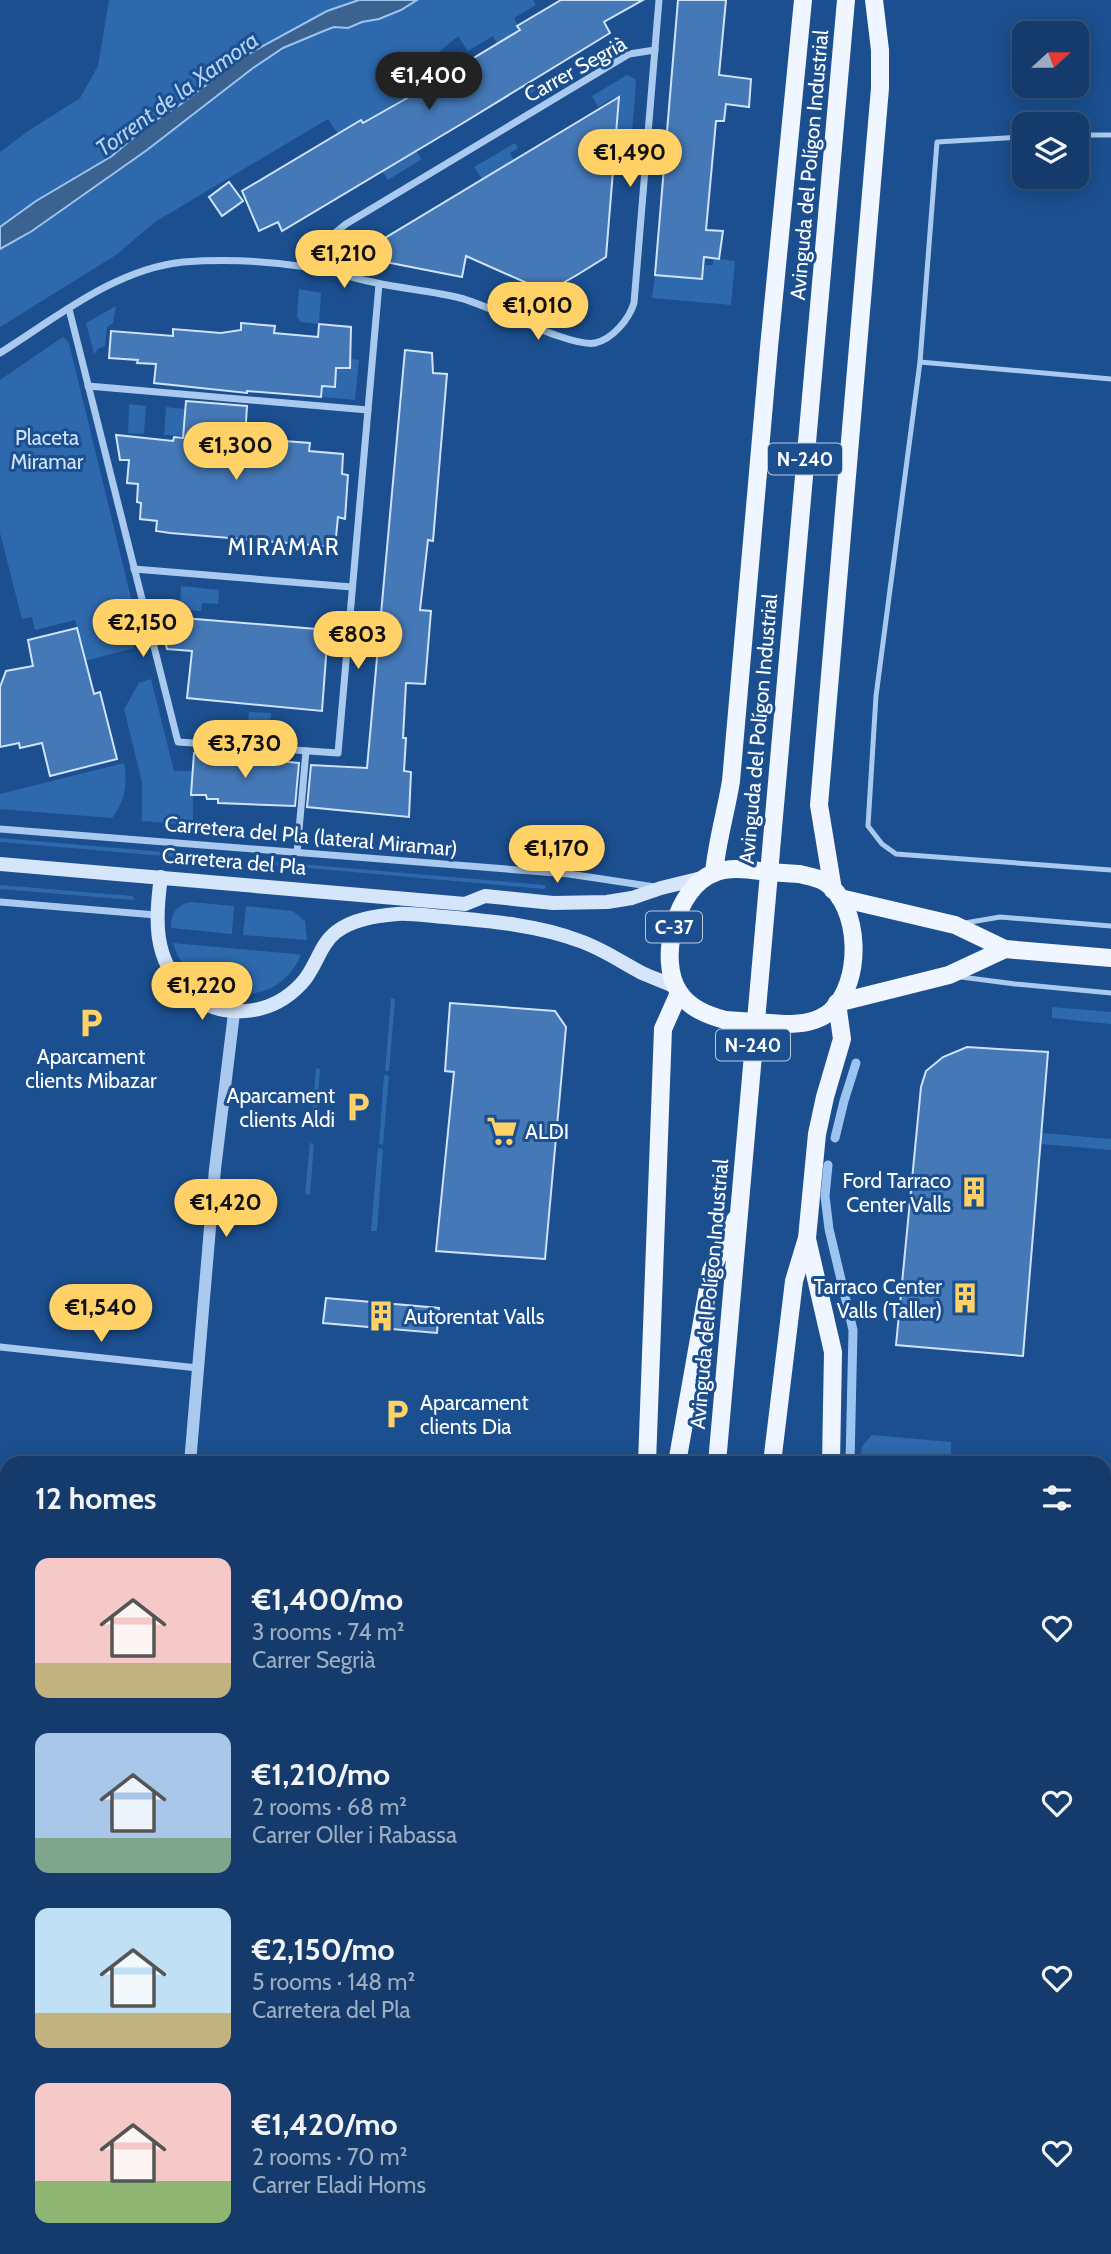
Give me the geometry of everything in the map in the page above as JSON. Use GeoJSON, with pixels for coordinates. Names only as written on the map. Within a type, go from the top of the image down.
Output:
{"type":"FeatureCollection","features":[{"type":"Feature","properties":{"kind":"main road"},"geometry":{"type":"LineString","coordinates":[[803,0],[731,781],[710,875],[738,869],[799,874],[824,881],[837,894],[955,925],[1005,949],[1111,958]]}},
{"type":"Feature","properties":{"kind":"main road","name":"Avinguda del Polígon Industrial"},"geometry":{"type":"LineString","coordinates":[[718,1456],[846,0]]}},
{"type":"Feature","properties":{"kind":"main road"},"geometry":{"type":"LineString","coordinates":[[160,877],[156,915],[157,938],[164,960],[174,978],[201,1002],[234,1013],[265,1006],[301,985],[328,939],[338,930],[371,917],[401,914],[480,920],[579,940],[678,990],[689,1004],[706,1015],[724,1020],[803,1024],[832,1010],[850,978],[854,953],[853,934],[837,894],[819,805],[880,88],[880,50],[874,0]]}},
{"type":"Feature","properties":{"kind":"main road","name":"Carretera del Pla"},"geometry":{"type":"LineString","coordinates":[[0,863],[465,904],[485,897],[553,903],[607,902],[632,898],[710,875]]}},
{"type":"Feature","properties":{"kind":"main road","name":"C-37"},"geometry":{"type":"LineString","coordinates":[[678,990],[671,968],[672,935],[676,918],[693,889],[710,875]]}},
{"type":"Feature","properties":{"kind":"main road"},"geometry":{"type":"LineString","coordinates":[[465,904],[480,920]]}},
{"type":"Feature","properties":{"kind":"main road"},"geometry":{"type":"LineString","coordinates":[[837,1003],[949,975],[1005,949]]}},
{"type":"Feature","properties":{"kind":"main road"},"geometry":{"type":"LineString","coordinates":[[647,1456],[663,1029],[678,990]]}},
{"type":"Feature","properties":{"kind":"main road"},"geometry":{"type":"LineString","coordinates":[[773,1456],[794,1281],[807,1238],[817,1134],[842,1040],[837,1003]]}},
{"type":"Feature","properties":{"kind":"main road"},"geometry":{"type":"LineString","coordinates":[[678,1456],[711,1271],[741,1207]]}},
{"type":"Feature","properties":{"kind":"main road"},"geometry":{"type":"LineString","coordinates":[[807,1238],[833,1352],[831,1456]]}},
{"type":"Feature","properties":{"kind":"street"},"geometry":{"type":"LineString","coordinates":[[0,353],[123,278],[181,262],[252,261],[315,268],[379,284],[459,298],[583,343],[594,344],[624,323],[634,303],[659,0]]}},
{"type":"Feature","properties":{"kind":"street","name":"Carrer Segrià"},"geometry":{"type":"LineString","coordinates":[[315,268],[320,245],[346,224],[629,54],[655,50]]}},
{"type":"Feature","properties":{"kind":"street"},"geometry":{"type":"LineString","coordinates":[[69,309],[178,743],[338,753],[379,284]]}},
{"type":"Feature","properties":{"kind":"street"},"geometry":{"type":"LineString","coordinates":[[88,386],[368,410]]}},
{"type":"Feature","properties":{"kind":"street"},"geometry":{"type":"LineString","coordinates":[[134,569],[352,587]]}},
{"type":"Feature","properties":{"kind":"street","name":"Carretera del Pla"},"geometry":{"type":"LineString","coordinates":[[298,853],[306,751]]}},
{"type":"Feature","properties":{"kind":"street","name":"Carretera del Pla (lateral Miramar)"},"geometry":{"type":"LineString","coordinates":[[0,829],[569,874],[661,888]]}},
{"type":"Feature","properties":{"kind":"street"},"geometry":{"type":"LineString","coordinates":[[0,902],[156,915]]}},
{"type":"Feature","properties":{"kind":"street"},"geometry":{"type":"LineString","coordinates":[[191,1456],[215,1169],[234,1013]]}},
{"type":"Feature","properties":{"kind":"street"},"geometry":{"type":"LineString","coordinates":[[0,1348],[198,1368]]}},
{"type":"Feature","properties":{"kind":"lane"},"geometry":{"type":"LineString","coordinates":[[1089,135],[1111,135]]}},
{"type":"Feature","properties":{"kind":"lane"},"geometry":{"type":"LineString","coordinates":[[1012,138],[937,142],[920,362],[876,696],[867,826],[882,844],[896,854],[1111,870]]}},
{"type":"Feature","properties":{"kind":"lane"},"geometry":{"type":"LineString","coordinates":[[920,362],[1111,379]]}},
{"type":"Feature","properties":{"kind":"lane"},"geometry":{"type":"LineString","coordinates":[[336,624],[349,625]]}},
{"type":"Feature","properties":{"kind":"lane"},"geometry":{"type":"LineString","coordinates":[[955,925],[1000,917],[1111,926]]}},
{"type":"Feature","properties":{"kind":"lane"},"geometry":{"type":"LineString","coordinates":[[949,975],[1111,993]]}},
{"type":"Feature","properties":{"kind":"green space"},"geometry":{"type":"Polygon","coordinates":[[[109,0],[533,0],[536,5],[514,18],[539,62],[527,69],[538,89],[527,96],[493,36],[468,51],[458,36],[419,66],[430,84],[363,124],[338,134],[328,119],[155,222],[116,255],[0,327],[0,152],[80,98],[98,66],[109,0]]]}},
{"type":"Feature","properties":{"kind":"green space"},"geometry":{"type":"Polygon","coordinates":[[[627,75],[635,79],[636,84],[632,130],[620,129],[619,134],[632,136],[630,166],[615,175],[608,162],[615,158],[619,97],[598,107],[592,96],[627,75]]]}},
{"type":"Feature","properties":{"kind":"green space"},"geometry":{"type":"Polygon","coordinates":[[[515,143],[518,148],[510,153],[547,215],[489,176],[482,179],[474,167],[515,143]]]}},
{"type":"Feature","properties":{"kind":"green space"},"geometry":{"type":"Polygon","coordinates":[[[416,151],[422,159],[388,180],[382,171],[416,151]]]}},
{"type":"Feature","properties":{"kind":"green space"},"geometry":{"type":"Polygon","coordinates":[[[713,258],[735,261],[731,305],[652,298],[655,275],[702,279],[705,265],[713,265],[713,258]]]}},
{"type":"Feature","properties":{"kind":"green space"},"geometry":{"type":"Polygon","coordinates":[[[299,289],[321,293],[319,324],[301,322],[297,317],[299,289]]]}},
{"type":"Feature","properties":{"kind":"green space"},"geometry":{"type":"Polygon","coordinates":[[[116,306],[113,323],[107,327],[105,346],[94,354],[86,323],[116,306]]]}},
{"type":"Feature","properties":{"kind":"green space","name":"Placeta Miramar"},"geometry":{"type":"Polygon","coordinates":[[[63,337],[69,343],[138,627],[129,630],[134,648],[85,661],[75,620],[35,630],[32,617],[22,619],[0,533],[0,380],[63,337]]]}},
{"type":"Feature","properties":{"kind":"green space"},"geometry":{"type":"Polygon","coordinates":[[[351,359],[359,360],[355,400],[321,397],[322,386],[335,387],[336,368],[350,368],[351,359]]]}},
{"type":"Feature","properties":{"kind":"green space"},"geometry":{"type":"Polygon","coordinates":[[[129,404],[146,406],[144,434],[128,433],[129,404]]]}},
{"type":"Feature","properties":{"kind":"green space"},"geometry":{"type":"Polygon","coordinates":[[[166,407],[185,409],[183,436],[164,435],[166,407]]]}},
{"type":"Feature","properties":{"kind":"green space"},"geometry":{"type":"Polygon","coordinates":[[[181,586],[219,590],[218,604],[202,603],[201,611],[183,610],[180,604],[181,586]]]}},
{"type":"Feature","properties":{"kind":"green space"},"geometry":{"type":"Polygon","coordinates":[[[151,679],[174,771],[193,771],[193,825],[142,821],[142,782],[124,709],[139,683],[151,679]]]}},
{"type":"Feature","properties":{"kind":"green space"},"geometry":{"type":"Polygon","coordinates":[[[249,712],[271,713],[269,737],[247,735],[249,712]]]}},
{"type":"Feature","properties":{"kind":"green space"},"geometry":{"type":"Polygon","coordinates":[[[124,763],[124,792],[112,818],[0,809],[0,794],[124,763]]]}},
{"type":"Feature","properties":{"kind":"green space"},"geometry":{"type":"Polygon","coordinates":[[[0,838],[238,860],[235,862],[0,842],[0,838]]]}},
{"type":"Feature","properties":{"kind":"green space"},"geometry":{"type":"Polygon","coordinates":[[[253,860],[546,887],[544,889],[252,863],[253,860]]]}},
{"type":"Feature","properties":{"kind":"green space"},"geometry":{"type":"Polygon","coordinates":[[[0,885],[132,896],[135,899],[0,889],[0,885]]]}},
{"type":"Feature","properties":{"kind":"green space"},"geometry":{"type":"Polygon","coordinates":[[[190,902],[234,906],[232,934],[171,928],[175,911],[190,902]]]}},
{"type":"Feature","properties":{"kind":"green space"},"geometry":{"type":"Polygon","coordinates":[[[246,906],[293,911],[305,921],[307,940],[243,935],[246,906]]]}},
{"type":"Feature","properties":{"kind":"green space"},"geometry":{"type":"Polygon","coordinates":[[[173,943],[301,955],[289,974],[273,987],[254,993],[234,994],[214,989],[197,979],[182,963],[173,943]]]}},
{"type":"Feature","properties":{"kind":"green space"},"geometry":{"type":"Polygon","coordinates":[[[391,998],[395,999],[389,1071],[385,1071],[391,998]]]}},
{"type":"Feature","properties":{"kind":"green space"},"geometry":{"type":"Polygon","coordinates":[[[1052,1007],[1111,1012],[1111,1024],[1052,1018],[1052,1007]]]}},
{"type":"Feature","properties":{"kind":"green space"},"geometry":{"type":"Polygon","coordinates":[[[316,1068],[320,1069],[316,1119],[312,1119],[316,1068]]]}},
{"type":"Feature","properties":{"kind":"green space"},"geometry":{"type":"Polygon","coordinates":[[[384,1075],[389,1076],[383,1145],[379,1144],[384,1075]]]}},
{"type":"Feature","properties":{"kind":"green space"},"geometry":{"type":"Polygon","coordinates":[[[1042,1133],[1111,1139],[1111,1150],[1041,1144],[1042,1133]]]}},
{"type":"Feature","properties":{"kind":"green space"},"geometry":{"type":"Polygon","coordinates":[[[310,1143],[314,1144],[310,1195],[305,1194],[310,1143]]]}},
{"type":"Feature","properties":{"kind":"green space"},"geometry":{"type":"Polygon","coordinates":[[[378,1148],[383,1149],[377,1231],[371,1231],[378,1148]]]}},
{"type":"Feature","properties":{"kind":"green space"},"geometry":{"type":"Polygon","coordinates":[[[872,1435],[951,1442],[951,1456],[861,1456],[862,1446],[872,1435]]]}},
{"type":"Feature","properties":{"kind":"shaded area"},"geometry":{"type":"Polygon","coordinates":[[[359,0],[417,0],[379,19],[348,28],[334,27],[283,48],[147,150],[32,231],[0,249],[0,227],[36,201],[112,156],[147,126],[243,57],[327,11],[359,0]]]}},
{"type":"Feature","properties":{"kind":"building"},"geometry":{"type":"Polygon","coordinates":[[[561,0],[643,0],[604,22],[610,33],[463,123],[282,231],[278,222],[259,231],[242,191],[361,120],[363,123],[409,97],[520,30],[517,26],[561,0]]]}},
{"type":"Feature","properties":{"kind":"building"},"geometry":{"type":"Polygon","coordinates":[[[678,0],[726,0],[719,75],[751,79],[749,107],[726,104],[724,121],[716,121],[706,230],[723,231],[719,259],[704,257],[702,279],[655,275],[678,0]]]}},
{"type":"Feature","properties":{"kind":"building"},"geometry":{"type":"Polygon","coordinates":[[[619,97],[606,257],[577,275],[547,292],[466,256],[462,277],[355,256],[619,97]]]}},
{"type":"Feature","properties":{"kind":"building"},"geometry":{"type":"Polygon","coordinates":[[[229,182],[243,201],[222,216],[209,197],[229,182]]]}},
{"type":"Feature","properties":{"kind":"building"},"geometry":{"type":"Polygon","coordinates":[[[241,323],[275,326],[274,333],[318,337],[319,324],[351,327],[350,368],[336,368],[335,387],[322,386],[321,397],[247,393],[154,383],[156,364],[109,358],[111,331],[173,336],[173,329],[221,333],[241,330],[241,323]]]}},
{"type":"Feature","properties":{"kind":"building"},"geometry":{"type":"Polygon","coordinates":[[[405,350],[432,353],[433,373],[447,374],[433,541],[428,540],[420,610],[431,611],[425,684],[406,683],[403,738],[406,738],[404,771],[411,772],[409,817],[307,807],[311,765],[367,768],[405,350]]]}},
{"type":"Feature","properties":{"kind":"building"},"geometry":{"type":"Polygon","coordinates":[[[186,401],[247,406],[245,438],[310,443],[309,451],[343,454],[342,474],[348,475],[345,519],[338,517],[335,547],[156,531],[157,521],[140,519],[138,484],[127,483],[129,460],[120,460],[116,435],[173,441],[174,437],[183,438],[186,401]]]}},
{"type":"Feature","properties":{"kind":"building"},"geometry":{"type":"Polygon","coordinates":[[[159,616],[328,630],[322,711],[187,698],[192,651],[167,649],[159,616]]]}},
{"type":"Feature","properties":{"kind":"building"},"geometry":{"type":"Polygon","coordinates":[[[77,628],[94,694],[100,692],[117,759],[50,776],[42,743],[20,748],[19,743],[0,747],[0,687],[6,671],[33,666],[28,640],[77,628]]]}},
{"type":"Feature","properties":{"kind":"building"},"geometry":{"type":"Polygon","coordinates":[[[194,753],[299,763],[295,806],[218,803],[218,799],[207,799],[206,795],[191,795],[194,753]]]}},
{"type":"Feature","properties":{"kind":"building","name":"ALDI"},"geometry":{"type":"Polygon","coordinates":[[[450,1003],[555,1011],[566,1027],[545,1259],[436,1251],[454,1072],[445,1071],[450,1003]]]}},
{"type":"Feature","properties":{"kind":"building","name":"Ford Tarraco Center Valls"},"geometry":{"type":"Polygon","coordinates":[[[967,1047],[1048,1052],[1023,1356],[896,1345],[921,1087],[926,1071],[943,1057],[967,1047]]]}},
{"type":"Feature","properties":{"kind":"building","name":"Autorentat Valls"},"geometry":{"type":"Polygon","coordinates":[[[326,1298],[439,1308],[437,1333],[323,1323],[326,1298]]]}},
{"type":"Feature","properties":{"kind":"waterway"},"geometry":{"type":"LineString","coordinates":[[835,1138],[856,1063]]}},
{"type":"Feature","properties":{"kind":"waterway"},"geometry":{"type":"LineString","coordinates":[[828,1165],[825,1196],[829,1229],[853,1330],[850,1456]]}},
{"type":"Feature","properties":{"kind":"place","name":"Aparcament clients Mibazar"},"geometry":{"type":"Point","coordinates":[91,1023]}},
{"type":"Feature","properties":{"kind":"place","name":"Aparcament clients Aldi"},"geometry":{"type":"Point","coordinates":[358,1107]}},
{"type":"Feature","properties":{"kind":"place","name":"ALDI"},"geometry":{"type":"Point","coordinates":[502,1131]}},
{"type":"Feature","properties":{"kind":"place","name":"Ford Tarraco Center Valls"},"geometry":{"type":"Point","coordinates":[974,1192]}},
{"type":"Feature","properties":{"kind":"place","name":"Tarraco Center Valls (Taller)"},"geometry":{"type":"Point","coordinates":[965,1298]}},
{"type":"Feature","properties":{"kind":"place","name":"Autorentat Valls"},"geometry":{"type":"Point","coordinates":[381,1316]}},
{"type":"Feature","properties":{"kind":"place","name":"Aparcament clients Dia"},"geometry":{"type":"Point","coordinates":[397,1414]}},
{"type":"Feature","properties":{"kind":"district","name":"MIRAMAR"},"geometry":{"type":"Point","coordinates":[284,547]}},
{"type":"Feature","properties":{"kind":"water label","name":"Torrent de la Xamora"},"geometry":{"type":"Point","coordinates":[177,94]}}]}
